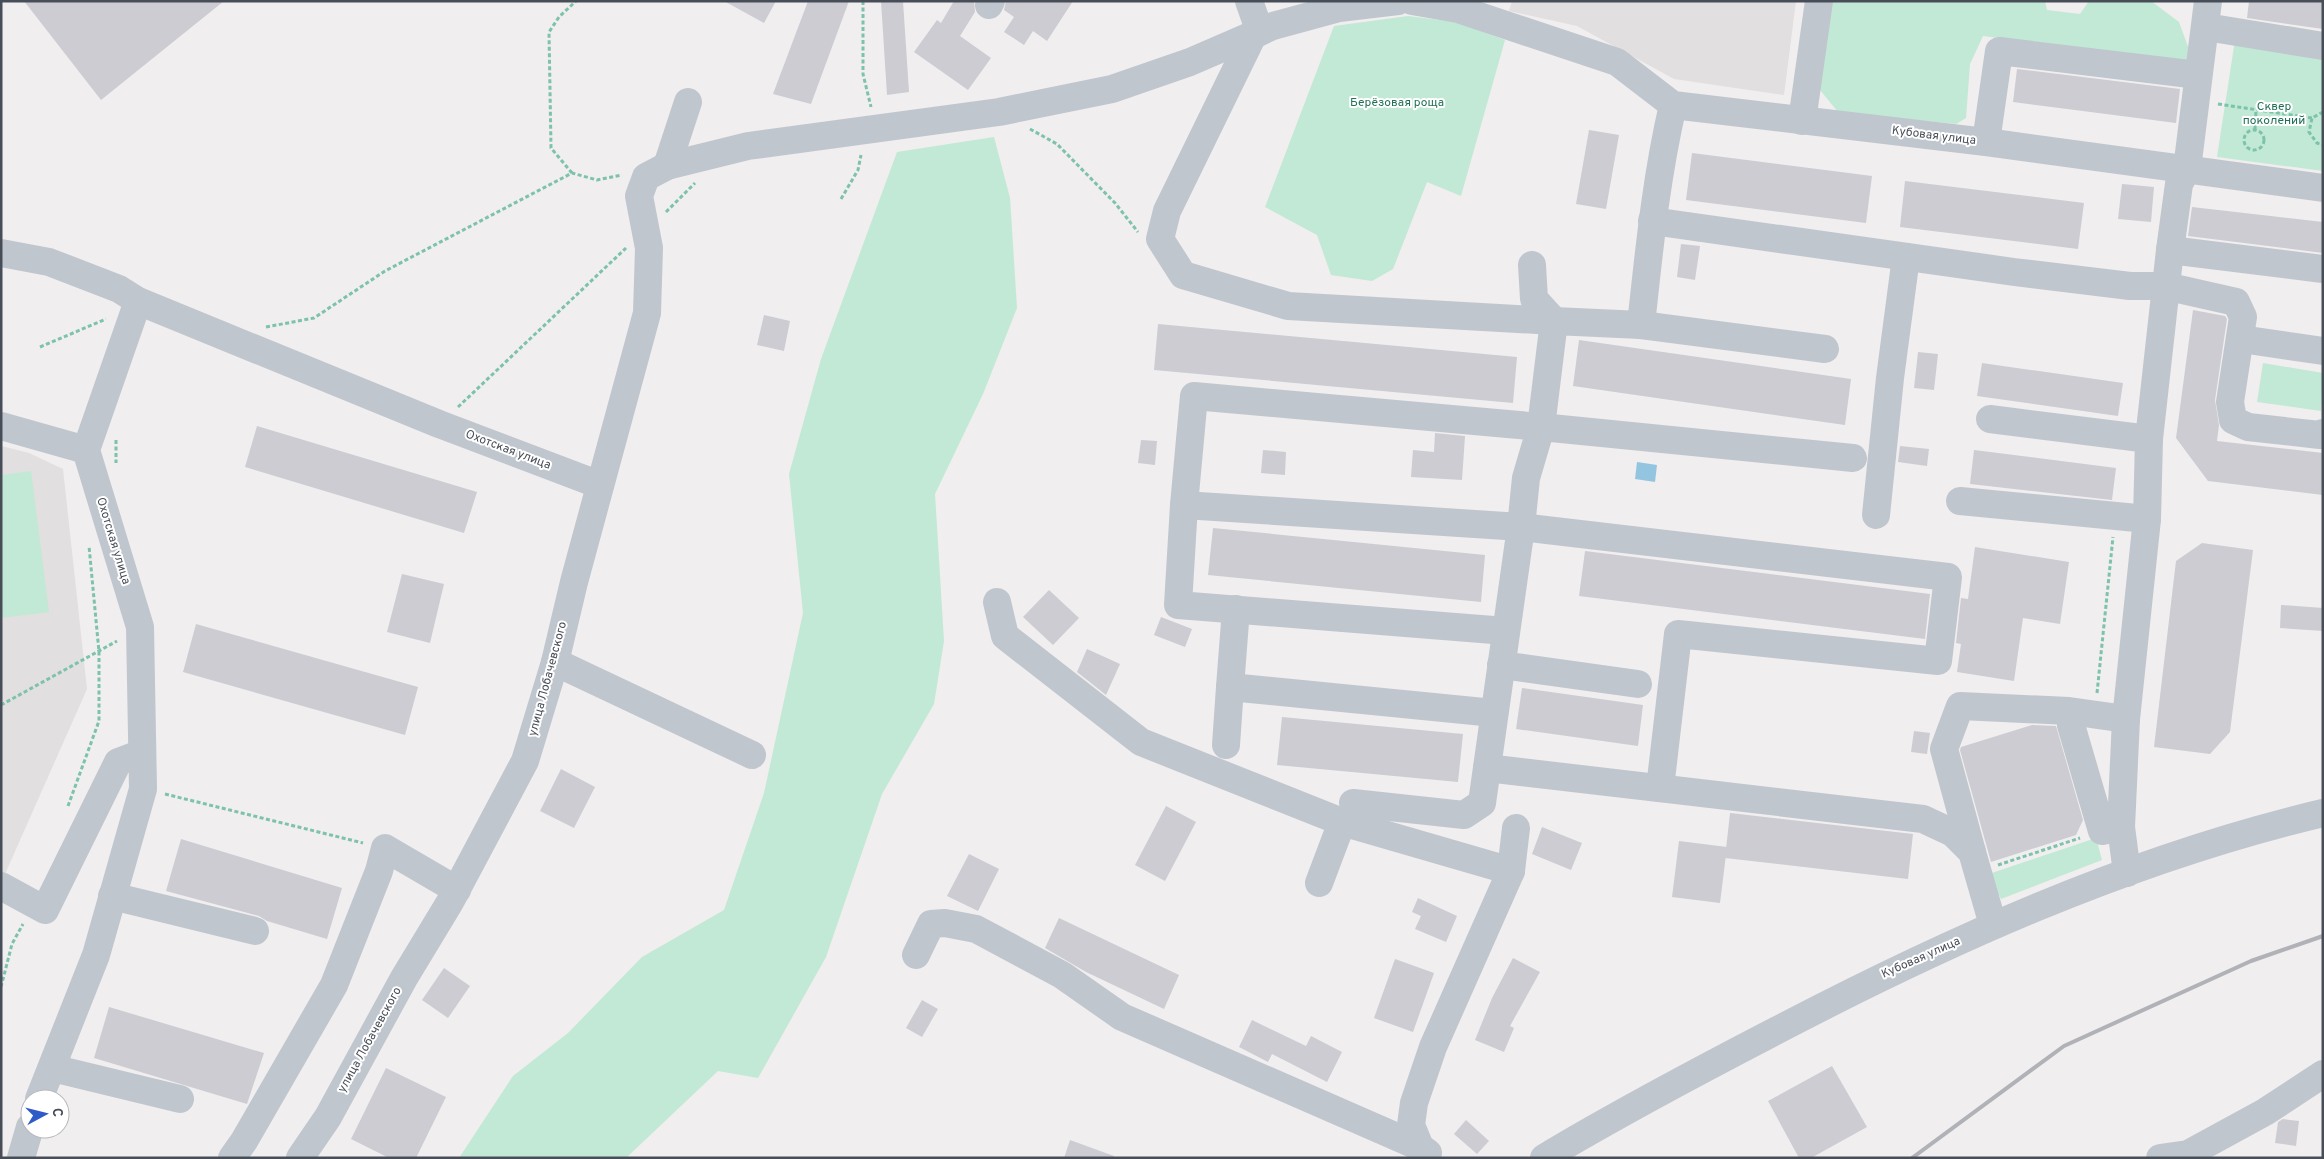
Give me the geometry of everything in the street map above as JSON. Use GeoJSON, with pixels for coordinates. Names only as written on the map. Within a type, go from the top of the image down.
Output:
{"type":"FeatureCollection","features":[{"type":"Feature","properties":{"kind":"street"},"geometry":{"type":"LineString","coordinates":[[1248,1],[1256,33],[1167,211],[1160,240],[1182,275],[1288,306],[1640,325],[1825,349]]}},
{"type":"Feature","properties":{"kind":"street","name":"улица Лобачевского"},"geometry":{"type":"LineString","coordinates":[[300,1158],[328,1118],[404,978],[457,890],[525,761],[555,662],[574,582],[647,313],[649,248],[647,229],[638,196],[646,177],[668,166],[748,146],[999,112],[1112,90],[1190,62],[1273,26],[1339,8],[1398,1]]}},
{"type":"Feature","properties":{"kind":"street"},"geometry":{"type":"LineString","coordinates":[[1412,1],[1458,9],[1617,62],[1673,105],[1663,148],[1652,221],[1640,325]]}},
{"type":"Feature","properties":{"kind":"street"},"geometry":{"type":"LineString","coordinates":[[1802,121],[1819,1]]}},
{"type":"Feature","properties":{"kind":"street"},"geometry":{"type":"LineString","coordinates":[[2112,829],[2126,719],[2147,520],[2149,439],[2165,286],[2179,184],[2187,169],[2207,14],[2323,46]]}},
{"type":"Feature","properties":{"kind":"street"},"geometry":{"type":"LineString","coordinates":[[1986,142],[1999,51],[2197,88]]}},
{"type":"Feature","properties":{"kind":"street"},"geometry":{"type":"LineString","coordinates":[[668,166],[688,102]]}},
{"type":"Feature","properties":{"kind":"street","name":"Кубовая улица"},"geometry":{"type":"LineString","coordinates":[[1673,105],[1986,142],[2323,188]]}},
{"type":"Feature","properties":{"kind":"street"},"geometry":{"type":"LineString","coordinates":[[1652,221],[2130,286],[2165,286],[2236,302],[2243,316],[2230,402],[2233,420],[2248,427],[2320,435],[2323,432]]}},
{"type":"Feature","properties":{"kind":"street","name":"Охотская улица"},"geometry":{"type":"LineString","coordinates":[[3,249],[49,262],[119,289],[134,313],[221,335],[439,424],[600,485]]}},
{"type":"Feature","properties":{"kind":"street"},"geometry":{"type":"LineString","coordinates":[[2170,250],[2323,268]]}},
{"type":"Feature","properties":{"kind":"street"},"geometry":{"type":"LineString","coordinates":[[1876,515],[1890,378],[1906,257]]}},
{"type":"Feature","properties":{"kind":"street"},"geometry":{"type":"LineString","coordinates":[[1348,812],[1464,815],[1482,803],[1522,527],[1526,478],[1541,427],[1554,321],[1534,299],[1532,265]]}},
{"type":"Feature","properties":{"kind":"street"},"geometry":{"type":"LineString","coordinates":[[1,426],[86,450],[134,313]]}},
{"type":"Feature","properties":{"kind":"street"},"geometry":{"type":"LineString","coordinates":[[2241,339],[2323,351]]}},
{"type":"Feature","properties":{"kind":"street"},"geometry":{"type":"LineString","coordinates":[[1506,631],[1178,605],[1184,505],[1194,396],[1541,427],[1852,458]]}},
{"type":"Feature","properties":{"kind":"street"},"geometry":{"type":"LineString","coordinates":[[1990,419],[2149,439]]}},
{"type":"Feature","properties":{"kind":"street","name":"Охотская улица"},"geometry":{"type":"LineString","coordinates":[[43,1089],[96,955],[143,789],[140,627],[86,450]]}},
{"type":"Feature","properties":{"kind":"street"},"geometry":{"type":"LineString","coordinates":[[1960,501],[2147,520]]}},
{"type":"Feature","properties":{"kind":"street"},"geometry":{"type":"LineString","coordinates":[[1184,505],[1522,527],[1948,577],[1938,662],[1678,634],[1660,788]]}},
{"type":"Feature","properties":{"kind":"street"},"geometry":{"type":"LineString","coordinates":[[997,602],[1005,636],[1140,742],[1348,812],[1511,871]]}},
{"type":"Feature","properties":{"kind":"street"},"geometry":{"type":"LineString","coordinates":[[1226,745],[1236,610]]}},
{"type":"Feature","properties":{"kind":"street"},"geometry":{"type":"LineString","coordinates":[[555,662],[752,755]]}},
{"type":"Feature","properties":{"kind":"street"},"geometry":{"type":"LineString","coordinates":[[1501,665],[1638,684]]}},
{"type":"Feature","properties":{"kind":"street"},"geometry":{"type":"LineString","coordinates":[[1230,687],[1494,713]]}},
{"type":"Feature","properties":{"kind":"street"},"geometry":{"type":"LineString","coordinates":[[1993,925],[1944,749],[1960,706],[2095,713],[2126,719]]}},
{"type":"Feature","properties":{"kind":"street"},"geometry":{"type":"LineString","coordinates":[[2071,725],[2112,829],[2127,873]]}},
{"type":"Feature","properties":{"kind":"street"},"geometry":{"type":"LineString","coordinates":[[1,886],[44,910],[118,762],[142,754]]}},
{"type":"Feature","properties":{"kind":"street"},"geometry":{"type":"LineString","coordinates":[[1487,768],[1923,819],[1953,833],[1975,862]]}},
{"type":"Feature","properties":{"kind":"street"},"geometry":{"type":"LineString","coordinates":[[1319,883],[1348,812]]}},
{"type":"Feature","properties":{"kind":"street","name":"Кубовая улица"},"geometry":{"type":"LineString","coordinates":[[1544,1158],[1620,1112],[1873,980],[1993,925],[2127,873],[2217,841],[2323,813]]}},
{"type":"Feature","properties":{"kind":"street"},"geometry":{"type":"LineString","coordinates":[[1426,1152],[1411,1125],[1414,1103],[1433,1047],[1511,871],[1516,828]]}},
{"type":"Feature","properties":{"kind":"street"},"geometry":{"type":"LineString","coordinates":[[232,1158],[244,1141],[334,985],[379,872],[385,848],[457,890]]}},
{"type":"Feature","properties":{"kind":"street"},"geometry":{"type":"LineString","coordinates":[[112,896],[255,931]]}},
{"type":"Feature","properties":{"kind":"street"},"geometry":{"type":"LineString","coordinates":[[916,955],[931,924],[945,922],[976,929],[1062,975],[1122,1017],[1426,1152]]}},
{"type":"Feature","properties":{"kind":"street"},"geometry":{"type":"LineString","coordinates":[[52,1068],[180,1099]]}},
{"type":"Feature","properties":{"kind":"street"},"geometry":{"type":"LineString","coordinates":[[2160,1158],[2188,1154],[2265,1112],[2323,1074]]}},
{"type":"Feature","properties":{"kind":"street"},"geometry":{"type":"LineString","coordinates":[[21,1158],[27,1139]]}},
{"type":"Feature","properties":{"kind":"path"},"geometry":{"type":"LineString","coordinates":[[576,1],[559,17],[549,32],[551,148],[572,173],[597,180],[624,174]]}},
{"type":"Feature","properties":{"kind":"path"},"geometry":{"type":"LineString","coordinates":[[841,199],[858,170],[872,130],[862,74],[863,1]]}},
{"type":"Feature","properties":{"kind":"path"},"geometry":{"type":"LineString","coordinates":[[2197,88],[2256,110],[2312,118],[2323,112]]}},
{"type":"Feature","properties":{"kind":"path"},"geometry":{"type":"LineString","coordinates":[[2255,129],[2256,110]]}},
{"type":"Feature","properties":{"kind":"path"},"geometry":{"type":"LineString","coordinates":[[999,112],[1057,144],[1115,203],[1144,240],[1160,240]]}},
{"type":"Feature","properties":{"kind":"path"},"geometry":{"type":"LineString","coordinates":[[2312,118],[2309,132],[2317,143],[2323,145]]}},
{"type":"Feature","properties":{"kind":"path"},"geometry":{"type":"LineString","coordinates":[[2255,129],[2261,132],[2264,138],[2261,148],[2254,150],[2247,148],[2243,139],[2248,131],[2255,129]]}},
{"type":"Feature","properties":{"kind":"path"},"geometry":{"type":"LineString","coordinates":[[258,328],[314,318],[385,271],[572,173]]}},
{"type":"Feature","properties":{"kind":"path"},"geometry":{"type":"LineString","coordinates":[[439,424],[686,194],[698,180]]}},
{"type":"Feature","properties":{"kind":"path"},"geometry":{"type":"LineString","coordinates":[[40,347],[111,317],[134,313]]}},
{"type":"Feature","properties":{"kind":"path"},"geometry":{"type":"LineString","coordinates":[[116,432],[116,470]]}},
{"type":"Feature","properties":{"kind":"path"},"geometry":{"type":"LineString","coordinates":[[2095,713],[2115,518]]}},
{"type":"Feature","properties":{"kind":"path"},"geometry":{"type":"LineString","coordinates":[[66,812],[99,722],[99,652],[88,536],[108,526]]}},
{"type":"Feature","properties":{"kind":"path"},"geometry":{"type":"LineString","coordinates":[[1,705],[99,652],[140,627]]}},
{"type":"Feature","properties":{"kind":"path"},"geometry":{"type":"LineString","coordinates":[[143,789],[385,848]]}},
{"type":"Feature","properties":{"kind":"path"},"geometry":{"type":"LineString","coordinates":[[1975,862],[2112,829]]}},
{"type":"Feature","properties":{"kind":"path"},"geometry":{"type":"LineString","coordinates":[[1,987],[12,944],[33,904]]}},
{"type":"Feature","properties":{"kind":"shaded area"},"geometry":{"type":"Polygon","coordinates":[[[1512,1],[1796,1],[1784,95],[1674,79],[1577,26],[1509,11],[1512,1]]]}},
{"type":"Feature","properties":{"kind":"shaded area"},"geometry":{"type":"Polygon","coordinates":[[[1,446],[29,453],[63,469],[87,689],[1,883],[1,446]]]}},
{"type":"Feature","properties":{"kind":"green space"},"geometry":{"type":"Polygon","coordinates":[[[1827,1],[2045,1],[2047,10],[2080,14],[2089,1],[2151,1],[2179,22],[2191,55],[2187,63],[1983,36],[1970,64],[1966,118],[1956,124],[1838,112],[1820,90],[1827,1]]]}},
{"type":"Feature","properties":{"kind":"green space","name":"Берёзовая роща"},"geometry":{"type":"Polygon","coordinates":[[[1408,16],[1457,22],[1505,40],[1461,196],[1427,182],[1393,269],[1372,281],[1331,275],[1317,235],[1265,207],[1334,26],[1408,16]]]}},
{"type":"Feature","properties":{"kind":"green space","name":"Сквер поколений"},"geometry":{"type":"Polygon","coordinates":[[[2235,40],[2323,53],[2323,171],[2217,157],[2235,40]]]}},
{"type":"Feature","properties":{"kind":"green space"},"geometry":{"type":"Polygon","coordinates":[[[994,137],[1010,198],[1017,308],[983,394],[935,494],[944,641],[934,704],[882,794],[826,957],[758,1078],[718,1071],[626,1158],[459,1158],[513,1076],[568,1033],[642,957],[724,910],[764,793],[803,613],[789,474],[821,359],[897,152],[994,137]]]}},
{"type":"Feature","properties":{"kind":"green space"},"geometry":{"type":"Polygon","coordinates":[[[2263,363],[2323,373],[2321,411],[2257,402],[2263,363]]]}},
{"type":"Feature","properties":{"kind":"green space"},"geometry":{"type":"Polygon","coordinates":[[[31,471],[49,612],[1,618],[1,475],[31,471]]]}},
{"type":"Feature","properties":{"kind":"green space"},"geometry":{"type":"Polygon","coordinates":[[[2096,838],[2102,860],[2001,899],[1989,874],[2096,838]]]}},
{"type":"Feature","properties":{"kind":"water"},"geometry":{"type":"Polygon","coordinates":[[[1637,462],[1657,465],[1655,482],[1635,479],[1637,462]]]}},
{"type":"Feature","properties":{"kind":"building"},"geometry":{"type":"Polygon","coordinates":[[[24,1],[224,1],[101,100],[24,1]]]}},
{"type":"Feature","properties":{"kind":"building"},"geometry":{"type":"Polygon","coordinates":[[[724,1],[776,1],[764,23],[724,1]]]}},
{"type":"Feature","properties":{"kind":"building"},"geometry":{"type":"Polygon","coordinates":[[[808,1],[849,1],[811,104],[773,94],[808,1]]]}},
{"type":"Feature","properties":{"kind":"building"},"geometry":{"type":"Polygon","coordinates":[[[881,1],[903,1],[909,92],[887,95],[881,1]]]}},
{"type":"Feature","properties":{"kind":"building"},"geometry":{"type":"Polygon","coordinates":[[[954,1],[974,1],[975,12],[960,36],[991,58],[968,90],[914,52],[937,20],[941,23],[954,1]]]}},
{"type":"Feature","properties":{"kind":"building"},"geometry":{"type":"Polygon","coordinates":[[[1006,1],[1073,1],[1047,41],[1033,31],[1024,45],[1004,32],[1014,17],[1004,10],[1006,1]]]}},
{"type":"Feature","properties":{"kind":"building"},"geometry":{"type":"Polygon","coordinates":[[[2249,1],[2323,1],[2323,29],[2247,18],[2249,1]]]}},
{"type":"Feature","properties":{"kind":"building"},"geometry":{"type":"Polygon","coordinates":[[[2017,69],[2180,89],[2176,123],[2013,102],[2017,69]]]}},
{"type":"Feature","properties":{"kind":"building"},"geometry":{"type":"Polygon","coordinates":[[[1589,130],[1619,135],[1606,209],[1576,204],[1589,130]]]}},
{"type":"Feature","properties":{"kind":"building"},"geometry":{"type":"Polygon","coordinates":[[[1692,153],[1872,176],[1866,223],[1686,200],[1692,153]]]}},
{"type":"Feature","properties":{"kind":"building"},"geometry":{"type":"Polygon","coordinates":[[[1905,181],[2084,203],[2078,249],[1900,227],[1905,181]]]}},
{"type":"Feature","properties":{"kind":"building"},"geometry":{"type":"Polygon","coordinates":[[[2122,184],[2154,187],[2151,222],[2118,219],[2122,184]]]}},
{"type":"Feature","properties":{"kind":"building"},"geometry":{"type":"Polygon","coordinates":[[[2192,207],[2323,222],[2323,253],[2188,236],[2192,207]]]}},
{"type":"Feature","properties":{"kind":"building"},"geometry":{"type":"Polygon","coordinates":[[[1681,244],[1700,246],[1695,280],[1677,277],[1681,244]]]}},
{"type":"Feature","properties":{"kind":"building"},"geometry":{"type":"Polygon","coordinates":[[[2193,310],[2225,316],[2227,319],[2215,400],[2219,425],[2217,441],[2323,453],[2323,495],[2208,481],[2176,438],[2193,310]]]}},
{"type":"Feature","properties":{"kind":"building"},"geometry":{"type":"Polygon","coordinates":[[[764,315],[790,321],[784,351],[757,345],[764,315]]]}},
{"type":"Feature","properties":{"kind":"building"},"geometry":{"type":"Polygon","coordinates":[[[1158,324],[1517,357],[1513,403],[1154,370],[1158,324]]]}},
{"type":"Feature","properties":{"kind":"building"},"geometry":{"type":"Polygon","coordinates":[[[1579,340],[1851,379],[1845,425],[1573,386],[1579,340]]]}},
{"type":"Feature","properties":{"kind":"building"},"geometry":{"type":"Polygon","coordinates":[[[1918,352],[1938,354],[1934,390],[1914,388],[1918,352]]]}},
{"type":"Feature","properties":{"kind":"building"},"geometry":{"type":"Polygon","coordinates":[[[1982,363],[2123,383],[2118,416],[1977,396],[1982,363]]]}},
{"type":"Feature","properties":{"kind":"building"},"geometry":{"type":"Polygon","coordinates":[[[257,426],[477,492],[464,533],[245,467],[257,426]]]}},
{"type":"Feature","properties":{"kind":"building"},"geometry":{"type":"Polygon","coordinates":[[[1435,433],[1465,436],[1462,480],[1411,477],[1413,450],[1434,452],[1435,433]]]}},
{"type":"Feature","properties":{"kind":"building"},"geometry":{"type":"Polygon","coordinates":[[[1141,440],[1157,441],[1155,465],[1138,463],[1141,440]]]}},
{"type":"Feature","properties":{"kind":"building"},"geometry":{"type":"Polygon","coordinates":[[[1900,446],[1929,449],[1927,466],[1898,462],[1900,446]]]}},
{"type":"Feature","properties":{"kind":"building"},"geometry":{"type":"Polygon","coordinates":[[[1263,450],[1286,452],[1285,475],[1261,473],[1263,450]]]}},
{"type":"Feature","properties":{"kind":"building"},"geometry":{"type":"Polygon","coordinates":[[[1974,450],[2116,468],[2112,500],[1970,484],[1974,450]]]}},
{"type":"Feature","properties":{"kind":"building"},"geometry":{"type":"Polygon","coordinates":[[[1213,528],[1485,555],[1481,602],[1208,575],[1213,528]]]}},
{"type":"Feature","properties":{"kind":"building"},"geometry":{"type":"Polygon","coordinates":[[[2202,543],[2253,550],[2230,732],[2210,754],[2154,747],[2176,561],[2202,543]]]}},
{"type":"Feature","properties":{"kind":"building"},"geometry":{"type":"Polygon","coordinates":[[[1975,547],[2069,562],[2060,624],[2023,618],[2014,681],[1957,672],[1961,644],[1956,643],[1961,598],[1968,599],[1975,547]]]}},
{"type":"Feature","properties":{"kind":"building"},"geometry":{"type":"Polygon","coordinates":[[[1585,551],[1930,594],[1925,639],[1579,596],[1585,551]]]}},
{"type":"Feature","properties":{"kind":"building"},"geometry":{"type":"Polygon","coordinates":[[[402,574],[444,584],[430,643],[387,632],[402,574]]]}},
{"type":"Feature","properties":{"kind":"building"},"geometry":{"type":"Polygon","coordinates":[[[1049,590],[1079,618],[1053,645],[1023,617],[1049,590]]]}},
{"type":"Feature","properties":{"kind":"building"},"geometry":{"type":"Polygon","coordinates":[[[2281,605],[2323,608],[2323,631],[2280,628],[2281,605]]]}},
{"type":"Feature","properties":{"kind":"building"},"geometry":{"type":"Polygon","coordinates":[[[1161,617],[1192,629],[1185,647],[1154,635],[1161,617]]]}},
{"type":"Feature","properties":{"kind":"building"},"geometry":{"type":"Polygon","coordinates":[[[196,624],[418,687],[405,735],[183,672],[196,624]]]}},
{"type":"Feature","properties":{"kind":"building"},"geometry":{"type":"Polygon","coordinates":[[[1087,649],[1120,664],[1106,695],[1077,672],[1087,649]]]}},
{"type":"Feature","properties":{"kind":"building"},"geometry":{"type":"Polygon","coordinates":[[[1522,688],[1643,705],[1638,746],[1516,729],[1522,688]]]}},
{"type":"Feature","properties":{"kind":"building"},"geometry":{"type":"Polygon","coordinates":[[[1282,717],[1463,734],[1458,782],[1277,765],[1282,717]]]}},
{"type":"Feature","properties":{"kind":"building"},"geometry":{"type":"Polygon","coordinates":[[[2032,725],[2056,726],[2083,820],[2076,835],[1991,862],[1960,750],[1961,747],[2032,725]]]}},
{"type":"Feature","properties":{"kind":"building"},"geometry":{"type":"Polygon","coordinates":[[[1914,731],[1930,733],[1927,754],[1911,752],[1914,731]]]}},
{"type":"Feature","properties":{"kind":"building"},"geometry":{"type":"Polygon","coordinates":[[[561,769],[595,787],[574,828],[540,811],[561,769]]]}},
{"type":"Feature","properties":{"kind":"building"},"geometry":{"type":"Polygon","coordinates":[[[1166,806],[1196,822],[1165,881],[1135,865],[1166,806]]]}},
{"type":"Feature","properties":{"kind":"building"},"geometry":{"type":"Polygon","coordinates":[[[1730,813],[1913,834],[1908,879],[1725,858],[1730,813]]]}},
{"type":"Feature","properties":{"kind":"building"},"geometry":{"type":"Polygon","coordinates":[[[1542,827],[1582,843],[1571,870],[1532,854],[1542,827]]]}},
{"type":"Feature","properties":{"kind":"building"},"geometry":{"type":"Polygon","coordinates":[[[181,839],[342,888],[327,939],[267,921],[259,916],[166,891],[181,839]]]}},
{"type":"Feature","properties":{"kind":"building"},"geometry":{"type":"Polygon","coordinates":[[[1679,841],[1727,847],[1720,903],[1672,897],[1679,841]]]}},
{"type":"Feature","properties":{"kind":"building"},"geometry":{"type":"Polygon","coordinates":[[[969,854],[999,869],[978,911],[947,896],[969,854]]]}},
{"type":"Feature","properties":{"kind":"building"},"geometry":{"type":"Polygon","coordinates":[[[1418,898],[1457,916],[1446,942],[1415,929],[1421,916],[1412,912],[1418,898]]]}},
{"type":"Feature","properties":{"kind":"building"},"geometry":{"type":"Polygon","coordinates":[[[1059,918],[1179,975],[1164,1009],[1086,972],[1045,948],[1059,918]]]}},
{"type":"Feature","properties":{"kind":"building"},"geometry":{"type":"Polygon","coordinates":[[[1513,958],[1540,972],[1510,1026],[1514,1028],[1504,1052],[1475,1040],[1492,998],[1513,958]]]}},
{"type":"Feature","properties":{"kind":"building"},"geometry":{"type":"Polygon","coordinates":[[[1395,959],[1434,973],[1413,1032],[1374,1018],[1395,959]]]}},
{"type":"Feature","properties":{"kind":"building"},"geometry":{"type":"Polygon","coordinates":[[[444,968],[470,986],[448,1018],[422,1000],[444,968]]]}},
{"type":"Feature","properties":{"kind":"building"},"geometry":{"type":"Polygon","coordinates":[[[922,1000],[938,1009],[922,1037],[906,1028],[922,1000]]]}},
{"type":"Feature","properties":{"kind":"building"},"geometry":{"type":"Polygon","coordinates":[[[109,1007],[264,1053],[247,1104],[94,1058],[109,1007]]]}},
{"type":"Feature","properties":{"kind":"building"},"geometry":{"type":"Polygon","coordinates":[[[1252,1020],[1306,1046],[1311,1036],[1342,1052],[1327,1082],[1272,1054],[1268,1062],[1239,1047],[1252,1020]]]}},
{"type":"Feature","properties":{"kind":"building"},"geometry":{"type":"Polygon","coordinates":[[[1832,1066],[1867,1127],[1811,1158],[1799,1158],[1768,1101],[1832,1066]]]}},
{"type":"Feature","properties":{"kind":"building"},"geometry":{"type":"Polygon","coordinates":[[[386,1068],[446,1097],[416,1158],[389,1158],[351,1139],[386,1068]]]}},
{"type":"Feature","properties":{"kind":"building"},"geometry":{"type":"Polygon","coordinates":[[[2283,1119],[2299,1121],[2296,1146],[2275,1143],[2278,1122],[2283,1119]]]}},
{"type":"Feature","properties":{"kind":"building"},"geometry":{"type":"Polygon","coordinates":[[[1466,1120],[1489,1141],[1477,1154],[1454,1134],[1466,1120]]]}},
{"type":"Feature","properties":{"kind":"building"},"geometry":{"type":"Polygon","coordinates":[[[1070,1140],[1114,1156],[1114,1158],[1064,1158],[1070,1140]]]}},
{"type":"Feature","properties":{"kind":"railway"},"geometry":{"type":"LineString","coordinates":[[1912,1158],[2064,1046],[2251,961],[2323,936]]}}]}
